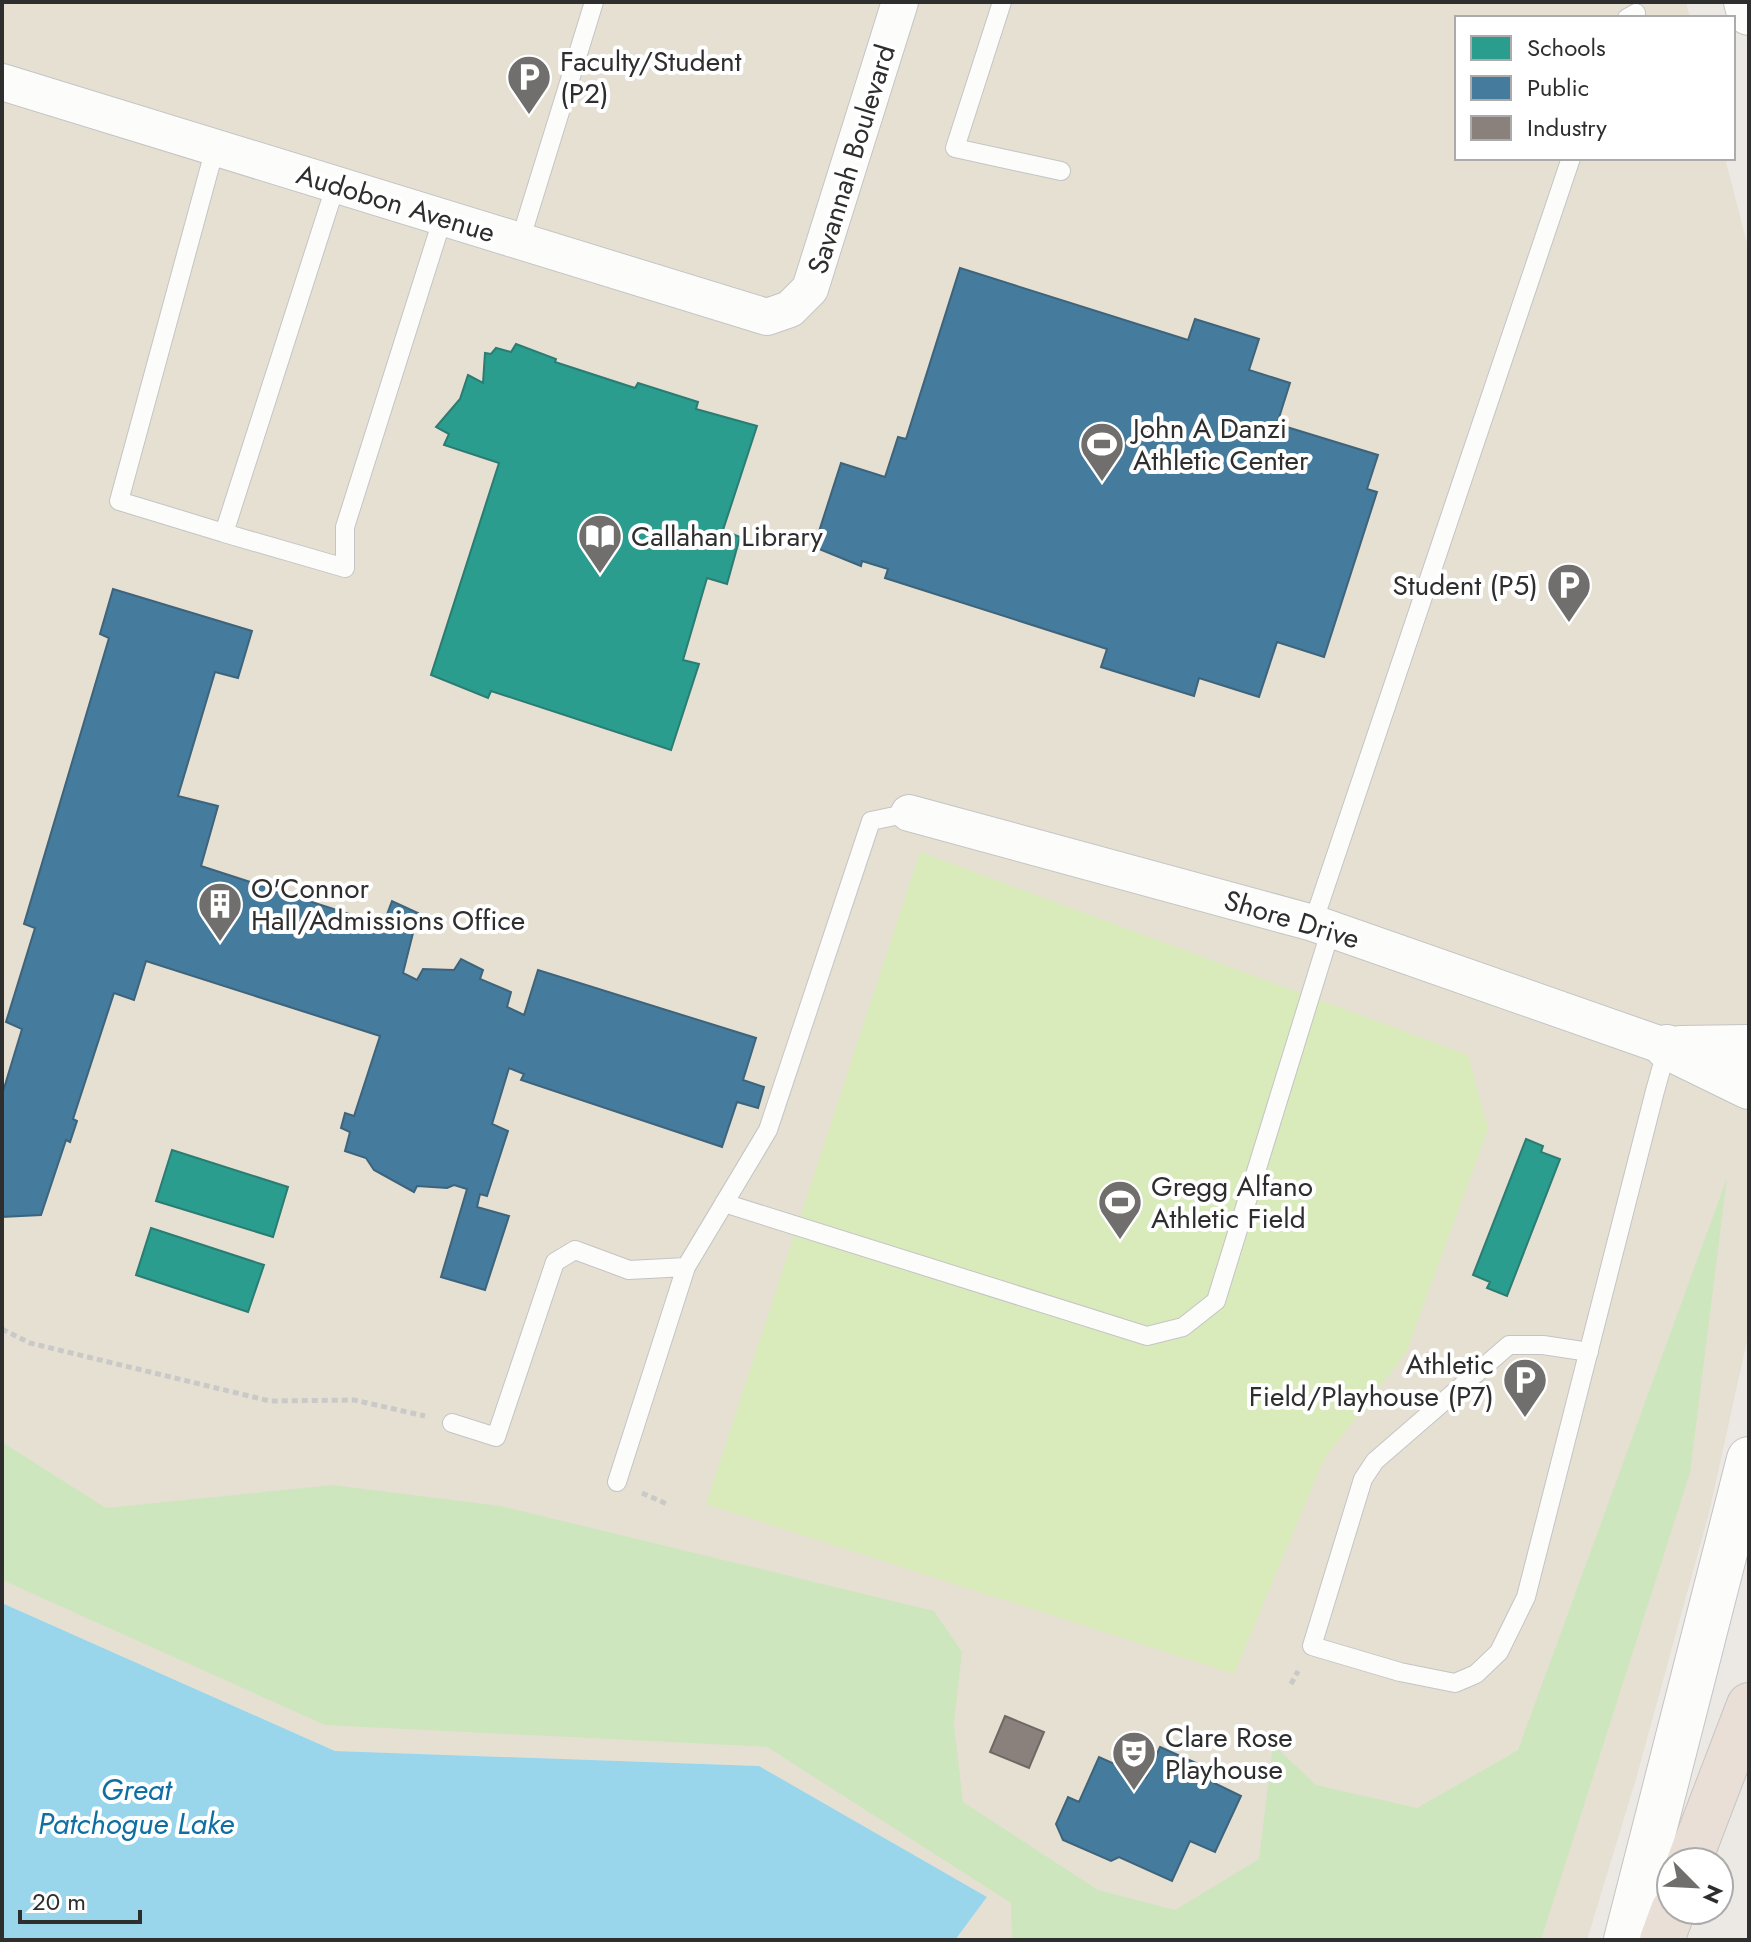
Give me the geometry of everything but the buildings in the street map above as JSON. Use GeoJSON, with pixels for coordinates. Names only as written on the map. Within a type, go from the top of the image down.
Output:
{"type":"FeatureCollection","features":[{"type":"Feature","properties":{"kind":"highway"},"geometry":{"type":"LineString","coordinates":[[1695,1846],[1749,1705]]}},
{"type":"Feature","properties":{"kind":"main road"},"geometry":{"type":"LineString","coordinates":[[1746,2],[1749,13]]}},
{"type":"Feature","properties":{"kind":"main road"},"geometry":{"type":"LineString","coordinates":[[1667,1047],[1749,1047]]}},
{"type":"Feature","properties":{"kind":"main road"},"geometry":{"type":"LineString","coordinates":[[1667,1047],[1749,1087]]}},
{"type":"Feature","properties":{"kind":"main road"},"geometry":{"type":"LineString","coordinates":[[1626,1940],[1749,1459]]}},
{"type":"Feature","properties":{"kind":"street","name":"Savannah Boulevard"},"geometry":{"type":"LineString","coordinates":[[790,309],[810,289],[900,2]]}},
{"type":"Feature","properties":{"kind":"street","name":"Audobon Avenue"},"geometry":{"type":"LineString","coordinates":[[2,82],[767,317],[790,309]]}},
{"type":"Feature","properties":{"kind":"street","name":"Shore Drive"},"geometry":{"type":"LineString","coordinates":[[909,813],[1322,926],[1667,1047]]}},
{"type":"Feature","properties":{"kind":"lane"},"geometry":{"type":"LineString","coordinates":[[520,241],[594,2]]}},
{"type":"Feature","properties":{"kind":"lane"},"geometry":{"type":"LineString","coordinates":[[1002,2],[955,148],[1061,171]]}},
{"type":"Feature","properties":{"kind":"lane"},"geometry":{"type":"LineString","coordinates":[[215,148],[119,501],[224,533],[345,568],[345,527],[443,217]]}},
{"type":"Feature","properties":{"kind":"lane"},"geometry":{"type":"LineString","coordinates":[[724,1203],[1147,1336],[1183,1327],[1216,1301],[1322,926],[1570,160]]}},
{"type":"Feature","properties":{"kind":"lane"},"geometry":{"type":"LineString","coordinates":[[224,533],[336,184]]}},
{"type":"Feature","properties":{"kind":"lane"},"geometry":{"type":"LineString","coordinates":[[617,1482],[686,1267],[768,1130],[871,821],[909,813]]}},
{"type":"Feature","properties":{"kind":"lane"},"geometry":{"type":"LineString","coordinates":[[1589,1352],[1543,1345],[1509,1345],[1375,1461],[1363,1479],[1312,1646],[1400,1672],[1455,1683],[1476,1674],[1499,1652],[1526,1597],[1589,1352],[1667,1047]]}},
{"type":"Feature","properties":{"kind":"lane"},"geometry":{"type":"LineString","coordinates":[[452,1423],[496,1437],[555,1262],[575,1250],[629,1270],[686,1267]]}},
{"type":"Feature","properties":{"kind":"path"},"geometry":{"type":"LineString","coordinates":[[2,1329],[44,1346],[270,1401],[354,1400],[452,1423]]}},
{"type":"Feature","properties":{"kind":"shaded area"},"geometry":{"type":"Polygon","coordinates":[[[2,2],[1686,2],[1690,16],[1455,16],[1455,160],[1726,160],[1749,251],[1749,1332],[1709,1513],[1636,1779],[1587,1940],[955,1940],[987,1897],[759,1766],[335,1751],[2,1603],[2,2]]]}},
{"type":"Feature","properties":{"kind":"green space","name":"Gregg Alfano Athletic Field"},"geometry":{"type":"Polygon","coordinates":[[[920,852],[1468,1055],[1488,1129],[1406,1353],[1324,1459],[1234,1674],[706,1504],[920,852]]]}},
{"type":"Feature","properties":{"kind":"green space"},"geometry":{"type":"Polygon","coordinates":[[[1727,1178],[1690,1473],[1541,1940],[1012,1940],[1011,1903],[767,1747],[325,1725],[2,1580],[2,1442],[106,1508],[333,1485],[501,1506],[934,1611],[962,1652],[954,1724],[963,1802],[1098,1890],[1175,1910],[1259,1859],[1273,1744],[1316,1785],[1417,1808],[1518,1750],[1727,1178]]]}},
{"type":"Feature","properties":{"kind":"water","name":"Great Patchogue Lake"},"geometry":{"type":"Polygon","coordinates":[[[2,1603],[335,1751],[759,1766],[987,1897],[955,1940],[2,1940],[2,1603]]]}},
{"type":"Feature","properties":{"kind":"place","name":"Faculty/Student (P2)"},"geometry":{"type":"Point","coordinates":[529,116]}},
{"type":"Feature","properties":{"kind":"place","name":"John A Danzi Athletic Center"},"geometry":{"type":"Point","coordinates":[1102,483]}},
{"type":"Feature","properties":{"kind":"place","name":"Callahan Library"},"geometry":{"type":"Point","coordinates":[600,575]}},
{"type":"Feature","properties":{"kind":"place","name":"Student (P5)"},"geometry":{"type":"Point","coordinates":[1569,624]}},
{"type":"Feature","properties":{"kind":"place","name":"O'Connor Hall/Admissions Office"},"geometry":{"type":"Point","coordinates":[220,943]}},
{"type":"Feature","properties":{"kind":"place","name":"Gregg Alfano Athletic Field"},"geometry":{"type":"Point","coordinates":[1120,1241]}},
{"type":"Feature","properties":{"kind":"place","name":"Athletic Field/Playhouse (P7)"},"geometry":{"type":"Point","coordinates":[1525,1419]}},
{"type":"Feature","properties":{"kind":"place","name":"Clare Rose Playhouse"},"geometry":{"type":"Point","coordinates":[1134,1792]}}]}
